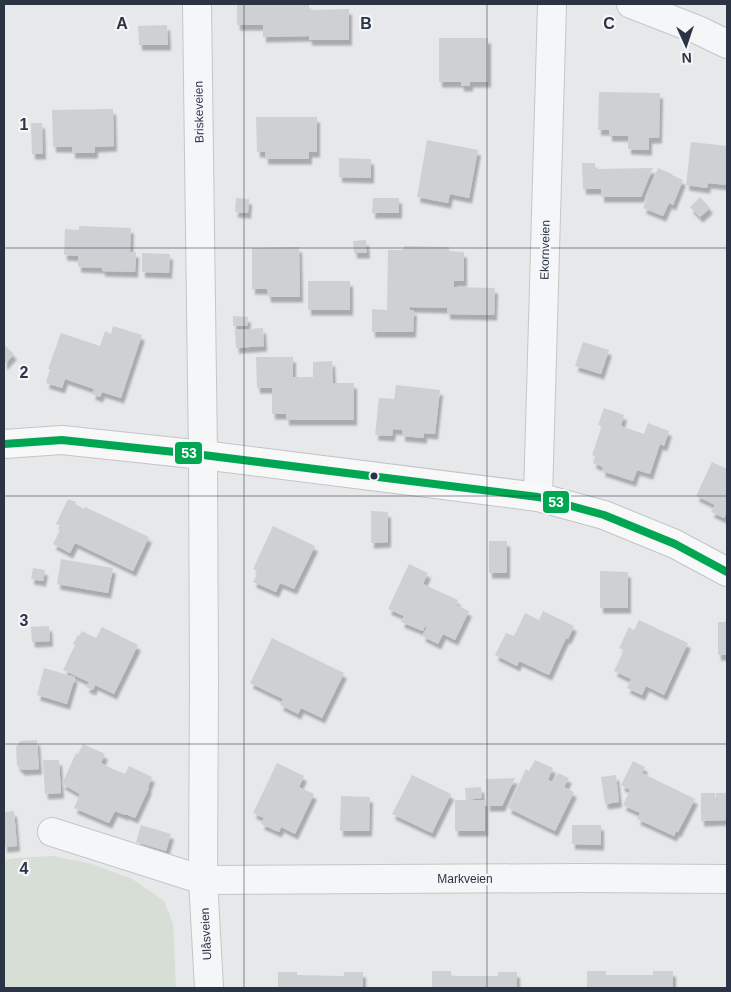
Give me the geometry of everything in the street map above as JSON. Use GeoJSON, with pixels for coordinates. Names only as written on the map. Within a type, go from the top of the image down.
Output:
{"type":"FeatureCollection","features":[{"type":"Feature","properties":{"kind":"main road"},"geometry":{"type":"LineString","coordinates":[[4,444],[62,440],[203,455],[538,497],[604,516],[676,544],[727,572]]}},
{"type":"Feature","properties":{"kind":"street","name":"Briskeveien"},"geometry":{"type":"LineString","coordinates":[[197,4],[203,455],[203,880]]}},
{"type":"Feature","properties":{"kind":"street","name":"Ekornveien"},"geometry":{"type":"LineString","coordinates":[[538,497],[552,4]]}},
{"type":"Feature","properties":{"kind":"street"},"geometry":{"type":"LineString","coordinates":[[631,4],[698,30],[727,44]]}},
{"type":"Feature","properties":{"kind":"street","name":"Markveien"},"geometry":{"type":"LineString","coordinates":[[52,832],[203,880],[727,879]]}},
{"type":"Feature","properties":{"kind":"street","name":"Ulåsveien"},"geometry":{"type":"LineString","coordinates":[[203,880],[209,988]]}},
{"type":"Feature","properties":{"kind":"shaded area"},"geometry":{"type":"Polygon","coordinates":[[[53,856],[92,864],[132,879],[164,901],[173,924],[176,988],[4,988],[4,860],[53,856]]]}},
{"type":"Feature","properties":{"kind":"building"},"geometry":{"type":"Polygon","coordinates":[[[237,4],[309,4],[309,10],[349,9],[349,40],[309,40],[309,36],[263,37],[263,25],[237,25],[237,4]]]}},
{"type":"Feature","properties":{"kind":"building"},"geometry":{"type":"Polygon","coordinates":[[[167,25],[168,45],[139,45],[138,26],[167,25]]]}},
{"type":"Feature","properties":{"kind":"building"},"geometry":{"type":"Polygon","coordinates":[[[439,38],[488,38],[488,82],[470,82],[470,86],[461,86],[461,82],[439,82],[439,38]]]}},
{"type":"Feature","properties":{"kind":"building"},"geometry":{"type":"Polygon","coordinates":[[[599,92],[660,93],[659,138],[649,138],[649,150],[628,149],[628,136],[609,136],[609,130],[598,130],[599,92]]]}},
{"type":"Feature","properties":{"kind":"building"},"geometry":{"type":"Polygon","coordinates":[[[113,109],[114,146],[95,147],[95,153],[72,153],[72,147],[53,147],[52,110],[113,109]]]}},
{"type":"Feature","properties":{"kind":"building"},"geometry":{"type":"Polygon","coordinates":[[[256,117],[317,117],[317,152],[309,152],[309,159],[265,159],[265,152],[257,152],[256,117]]]}},
{"type":"Feature","properties":{"kind":"building"},"geometry":{"type":"Polygon","coordinates":[[[31,123],[42,123],[43,154],[32,154],[31,123]]]}},
{"type":"Feature","properties":{"kind":"building"},"geometry":{"type":"Polygon","coordinates":[[[427,140],[478,150],[469,198],[450,194],[448,203],[417,197],[427,140]]]}},
{"type":"Feature","properties":{"kind":"building"},"geometry":{"type":"Polygon","coordinates":[[[691,142],[727,146],[727,185],[708,183],[707,188],[686,185],[691,142]]]}},
{"type":"Feature","properties":{"kind":"building"},"geometry":{"type":"Polygon","coordinates":[[[339,158],[371,159],[371,178],[339,177],[339,158]]]}},
{"type":"Feature","properties":{"kind":"building"},"geometry":{"type":"Polygon","coordinates":[[[582,163],[595,163],[595,169],[653,168],[641,197],[601,197],[601,189],[583,189],[582,163]]]}},
{"type":"Feature","properties":{"kind":"building"},"geometry":{"type":"Polygon","coordinates":[[[658,168],[683,180],[673,205],[669,203],[663,216],[643,208],[647,199],[645,198],[658,168]]]}},
{"type":"Feature","properties":{"kind":"building"},"geometry":{"type":"Polygon","coordinates":[[[700,197],[710,208],[700,217],[690,207],[700,197]]]}},
{"type":"Feature","properties":{"kind":"building"},"geometry":{"type":"Polygon","coordinates":[[[236,198],[249,199],[248,213],[235,212],[236,198]]]}},
{"type":"Feature","properties":{"kind":"building"},"geometry":{"type":"Polygon","coordinates":[[[373,198],[399,198],[399,213],[372,213],[373,198]]]}},
{"type":"Feature","properties":{"kind":"building"},"geometry":{"type":"Polygon","coordinates":[[[79,226],[131,228],[130,252],[136,252],[135,272],[102,271],[102,268],[78,267],[78,256],[64,255],[65,229],[79,230],[79,226]]]}},
{"type":"Feature","properties":{"kind":"building"},"geometry":{"type":"Polygon","coordinates":[[[366,240],[367,253],[354,253],[353,241],[366,240]]]}},
{"type":"Feature","properties":{"kind":"building"},"geometry":{"type":"Polygon","coordinates":[[[404,246],[449,247],[449,251],[464,252],[464,281],[454,281],[454,287],[495,288],[494,315],[447,314],[447,308],[410,307],[410,310],[414,310],[413,332],[372,332],[372,309],[387,310],[388,250],[403,250],[404,246]]]}},
{"type":"Feature","properties":{"kind":"building"},"geometry":{"type":"Polygon","coordinates":[[[299,247],[300,297],[268,297],[267,289],[252,289],[252,248],[299,247]]]}},
{"type":"Feature","properties":{"kind":"building"},"geometry":{"type":"Polygon","coordinates":[[[142,253],[170,254],[169,273],[142,272],[142,253]]]}},
{"type":"Feature","properties":{"kind":"building"},"geometry":{"type":"Polygon","coordinates":[[[308,281],[350,281],[350,310],[308,310],[308,281]]]}},
{"type":"Feature","properties":{"kind":"building"},"geometry":{"type":"Polygon","coordinates":[[[233,316],[248,317],[247,326],[233,326],[233,316]]]}},
{"type":"Feature","properties":{"kind":"building"},"geometry":{"type":"Polygon","coordinates":[[[113,326],[142,335],[121,398],[102,392],[100,397],[92,394],[94,389],[65,379],[62,388],[46,383],[50,369],[48,369],[61,333],[100,346],[105,331],[111,334],[113,326]]]}},
{"type":"Feature","properties":{"kind":"building"},"geometry":{"type":"Polygon","coordinates":[[[263,328],[264,346],[236,348],[235,330],[263,328]]]}},
{"type":"Feature","properties":{"kind":"building"},"geometry":{"type":"Polygon","coordinates":[[[583,342],[609,350],[601,374],[575,366],[583,342]]]}},
{"type":"Feature","properties":{"kind":"building"},"geometry":{"type":"Polygon","coordinates":[[[4,345],[14,354],[4,365],[4,345]]]}},
{"type":"Feature","properties":{"kind":"building"},"geometry":{"type":"Polygon","coordinates":[[[256,357],[293,357],[293,377],[313,377],[313,362],[332,361],[333,383],[354,383],[354,420],[286,420],[286,414],[272,414],[272,388],[257,388],[256,357]]]}},
{"type":"Feature","properties":{"kind":"building"},"geometry":{"type":"Polygon","coordinates":[[[396,385],[440,390],[435,434],[424,433],[424,438],[402,436],[402,430],[393,429],[392,436],[375,435],[379,398],[394,399],[396,385]]]}},
{"type":"Feature","properties":{"kind":"building"},"geometry":{"type":"Polygon","coordinates":[[[604,408],[624,415],[621,426],[644,434],[648,423],[669,431],[664,446],[660,444],[650,474],[637,470],[633,481],[602,471],[603,467],[593,463],[595,456],[592,455],[602,426],[598,425],[604,408]]]}},
{"type":"Feature","properties":{"kind":"building"},"geometry":{"type":"Polygon","coordinates":[[[712,462],[727,469],[727,512],[724,518],[711,512],[715,505],[696,496],[712,462]]]}},
{"type":"Feature","properties":{"kind":"building"},"geometry":{"type":"Polygon","coordinates":[[[68,499],[76,502],[75,504],[84,509],[85,507],[149,537],[133,571],[75,543],[70,553],[53,544],[62,526],[56,524],[68,499]]]}},
{"type":"Feature","properties":{"kind":"building"},"geometry":{"type":"Polygon","coordinates":[[[371,511],[388,512],[388,542],[371,543],[371,511]]]}},
{"type":"Feature","properties":{"kind":"building"},"geometry":{"type":"Polygon","coordinates":[[[273,526],[315,546],[294,589],[280,583],[276,592],[253,582],[258,572],[253,569],[273,526]]]}},
{"type":"Feature","properties":{"kind":"building"},"geometry":{"type":"Polygon","coordinates":[[[489,541],[507,541],[507,573],[489,573],[489,541]]]}},
{"type":"Feature","properties":{"kind":"building"},"geometry":{"type":"Polygon","coordinates":[[[61,559],[113,568],[108,593],[57,584],[61,559]]]}},
{"type":"Feature","properties":{"kind":"building"},"geometry":{"type":"Polygon","coordinates":[[[409,564],[428,573],[423,584],[458,600],[456,605],[469,611],[455,640],[443,634],[438,644],[422,636],[427,627],[425,626],[423,631],[401,622],[404,616],[388,609],[409,564]]]}},
{"type":"Feature","properties":{"kind":"building"},"geometry":{"type":"Polygon","coordinates":[[[33,568],[45,570],[43,581],[31,579],[33,568]]]}},
{"type":"Feature","properties":{"kind":"building"},"geometry":{"type":"Polygon","coordinates":[[[600,571],[628,572],[628,608],[600,608],[600,571]]]}},
{"type":"Feature","properties":{"kind":"building"},"geometry":{"type":"Polygon","coordinates":[[[543,611],[574,626],[568,639],[566,638],[549,675],[519,661],[517,666],[495,655],[506,633],[514,636],[525,613],[539,620],[543,611]]]}},
{"type":"Feature","properties":{"kind":"building"},"geometry":{"type":"Polygon","coordinates":[[[639,620],[688,643],[664,695],[646,686],[642,695],[627,688],[631,679],[614,671],[624,650],[619,648],[629,627],[634,630],[639,620]]]}},
{"type":"Feature","properties":{"kind":"building"},"geometry":{"type":"Polygon","coordinates":[[[718,622],[727,622],[727,655],[718,655],[718,622]]]}},
{"type":"Feature","properties":{"kind":"building"},"geometry":{"type":"Polygon","coordinates":[[[49,626],[50,641],[32,642],[31,627],[49,626]]]}},
{"type":"Feature","properties":{"kind":"building"},"geometry":{"type":"Polygon","coordinates":[[[102,627],[138,645],[114,694],[95,685],[93,690],[86,687],[89,682],[63,670],[78,635],[82,631],[96,638],[102,627]]]}},
{"type":"Feature","properties":{"kind":"building"},"geometry":{"type":"Polygon","coordinates":[[[272,638],[344,673],[322,718],[301,708],[298,714],[280,705],[283,699],[250,683],[272,638]]]}},
{"type":"Feature","properties":{"kind":"building"},"geometry":{"type":"Polygon","coordinates":[[[44,668],[75,677],[67,704],[37,695],[44,668]]]}},
{"type":"Feature","properties":{"kind":"building"},"geometry":{"type":"Polygon","coordinates":[[[37,740],[39,769],[22,770],[17,765],[16,747],[20,741],[37,740]]]}},
{"type":"Feature","properties":{"kind":"building"},"geometry":{"type":"Polygon","coordinates":[[[83,744],[105,754],[101,763],[113,769],[125,774],[129,766],[152,777],[135,818],[115,811],[109,823],[74,808],[80,794],[62,784],[76,753],[78,754],[83,744]]]}},
{"type":"Feature","properties":{"kind":"building"},"geometry":{"type":"Polygon","coordinates":[[[43,760],[59,760],[61,793],[45,794],[43,760]]]}},
{"type":"Feature","properties":{"kind":"building"},"geometry":{"type":"Polygon","coordinates":[[[535,760],[553,768],[548,780],[553,782],[558,773],[569,778],[564,787],[574,792],[555,831],[508,808],[526,769],[529,771],[535,760]]]}},
{"type":"Feature","properties":{"kind":"building"},"geometry":{"type":"Polygon","coordinates":[[[633,761],[645,767],[642,773],[695,799],[678,832],[676,831],[674,836],[637,819],[640,813],[623,805],[630,790],[621,785],[633,761]]]}},
{"type":"Feature","properties":{"kind":"building"},"geometry":{"type":"Polygon","coordinates":[[[277,763],[304,776],[299,787],[314,794],[295,834],[281,827],[279,832],[261,824],[264,818],[253,813],[277,763]]]}},
{"type":"Feature","properties":{"kind":"building"},"geometry":{"type":"Polygon","coordinates":[[[412,775],[451,794],[432,833],[392,814],[412,775]]]}},
{"type":"Feature","properties":{"kind":"building"},"geometry":{"type":"Polygon","coordinates":[[[616,775],[619,802],[605,804],[601,777],[616,775]]]}},
{"type":"Feature","properties":{"kind":"building"},"geometry":{"type":"Polygon","coordinates":[[[515,778],[502,806],[487,806],[486,779],[515,778]]]}},
{"type":"Feature","properties":{"kind":"building"},"geometry":{"type":"Polygon","coordinates":[[[481,787],[482,798],[466,800],[465,788],[481,787]]]}},
{"type":"Feature","properties":{"kind":"building"},"geometry":{"type":"Polygon","coordinates":[[[701,793],[715,793],[716,807],[716,793],[727,793],[727,820],[701,821],[701,793]]]}},
{"type":"Feature","properties":{"kind":"building"},"geometry":{"type":"Polygon","coordinates":[[[341,796],[370,797],[369,831],[340,831],[341,796]]]}},
{"type":"Feature","properties":{"kind":"building"},"geometry":{"type":"Polygon","coordinates":[[[455,800],[485,800],[485,831],[455,831],[455,800]]]}},
{"type":"Feature","properties":{"kind":"building"},"geometry":{"type":"Polygon","coordinates":[[[14,811],[17,846],[4,847],[4,812],[14,811]]]}},
{"type":"Feature","properties":{"kind":"building"},"geometry":{"type":"Polygon","coordinates":[[[141,825],[171,834],[166,851],[136,842],[141,825]]]}},
{"type":"Feature","properties":{"kind":"building"},"geometry":{"type":"Polygon","coordinates":[[[572,825],[601,825],[601,845],[572,844],[572,825]]]}},
{"type":"Feature","properties":{"kind":"building"},"geometry":{"type":"Polygon","coordinates":[[[432,971],[451,971],[451,976],[498,976],[498,972],[517,972],[517,988],[432,988],[432,971]]]}},
{"type":"Feature","properties":{"kind":"building"},"geometry":{"type":"Polygon","coordinates":[[[587,971],[606,971],[606,975],[653,975],[653,971],[673,971],[673,988],[587,988],[587,971]]]}},
{"type":"Feature","properties":{"kind":"building"},"geometry":{"type":"Polygon","coordinates":[[[278,972],[297,972],[297,975],[344,976],[344,972],[363,972],[363,988],[278,988],[278,972]]]}},
{"type":"Feature","properties":{"kind":"transit line","name":"53"},"geometry":{"type":"LineString","coordinates":[[4,444],[62,440],[203,455],[538,497],[604,515],[675,544],[727,572]]}}]}
